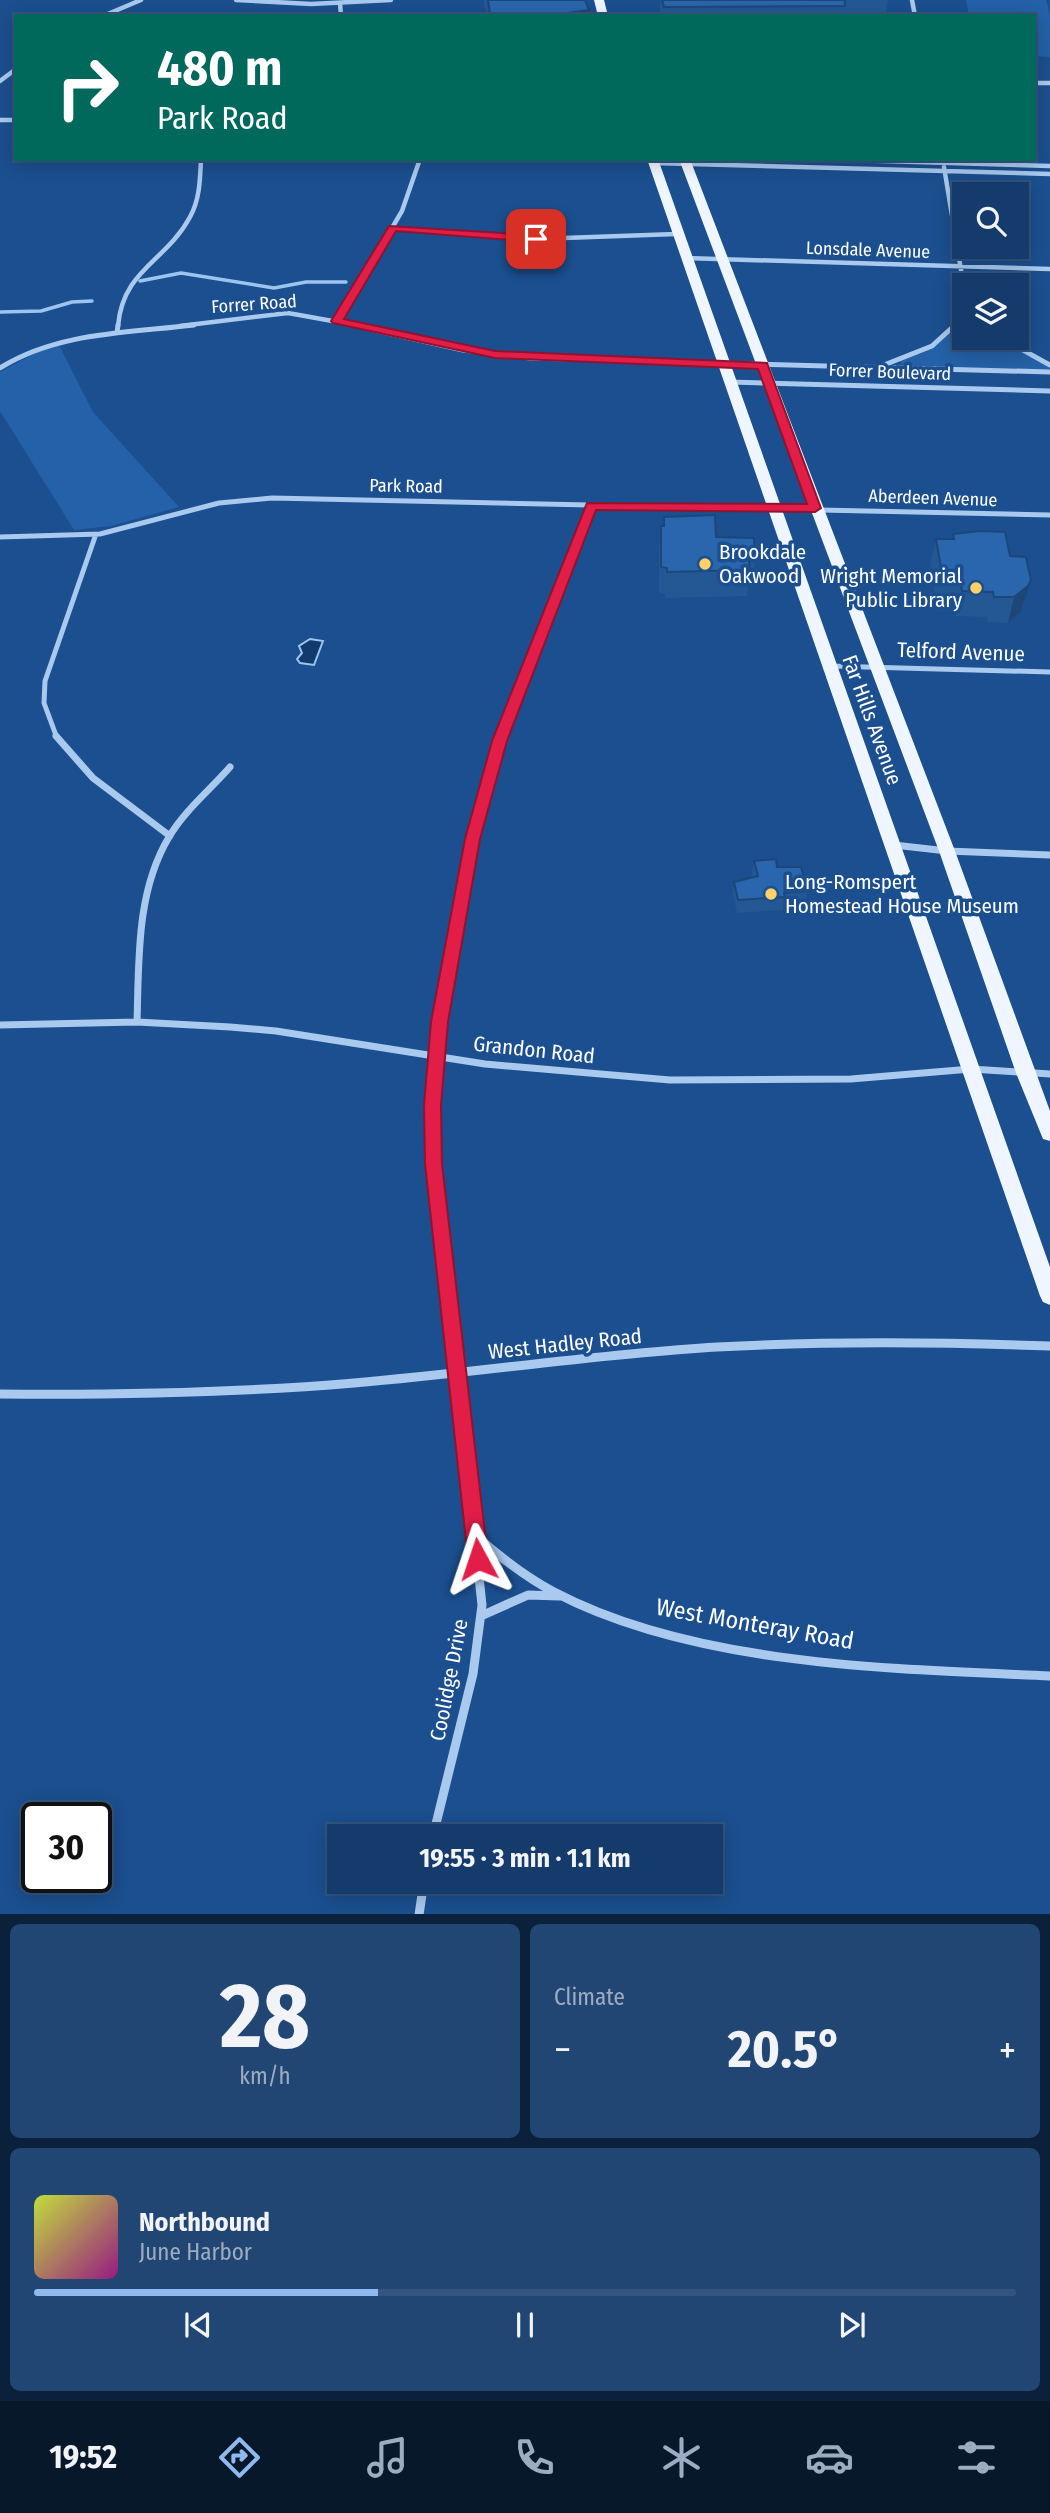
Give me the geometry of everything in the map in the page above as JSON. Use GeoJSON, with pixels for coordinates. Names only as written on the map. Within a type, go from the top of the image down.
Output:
{"type":"FeatureCollection","features":[{"type":"Feature","properties":{"kind":"main road","name":"Far Hills Avenue"},"geometry":{"type":"LineString","coordinates":[[652,161],[1050,1296]]}},
{"type":"Feature","properties":{"kind":"main road","name":"Far Hills Avenue"},"geometry":{"type":"LineString","coordinates":[[684,161],[947,851],[1025,1073],[1050,1133]]}},
{"type":"Feature","properties":{"kind":"street"},"geometry":{"type":"LineString","coordinates":[[108,14],[141,0]]}},
{"type":"Feature","properties":{"kind":"street"},"geometry":{"type":"LineString","coordinates":[[236,0],[270,4],[391,0]]}},
{"type":"Feature","properties":{"kind":"street"},"geometry":{"type":"LineString","coordinates":[[340,3],[341,14]]}},
{"type":"Feature","properties":{"kind":"street"},"geometry":{"type":"LineString","coordinates":[[117,333],[117,308],[125,288],[166,248],[190,218],[200,186],[201,161]]}},
{"type":"Feature","properties":{"kind":"street"},"geometry":{"type":"LineString","coordinates":[[337,321],[393,228],[410,192],[419,161]]}},
{"type":"Feature","properties":{"kind":"street"},"geometry":{"type":"LineString","coordinates":[[652,161],[1050,174]]}},
{"type":"Feature","properties":{"kind":"street"},"geometry":{"type":"LineString","coordinates":[[961,273],[943,161],[1050,166]]}},
{"type":"Feature","properties":{"kind":"street"},"geometry":{"type":"LineString","coordinates":[[393,228],[536,239],[676,234]]}},
{"type":"Feature","properties":{"kind":"street","name":"Lonsdale Avenue"},"geometry":{"type":"LineString","coordinates":[[685,257],[1050,269]]}},
{"type":"Feature","properties":{"kind":"street","name":"Forrer Road"},"geometry":{"type":"LineString","coordinates":[[0,368],[19,356],[59,341],[269,314],[304,314],[495,355],[723,364]]}},
{"type":"Feature","properties":{"kind":"street"},"geometry":{"type":"LineString","coordinates":[[881,366],[916,356],[942,341],[952,330]]}},
{"type":"Feature","properties":{"kind":"street"},"geometry":{"type":"LineString","coordinates":[[1023,350],[1050,365]]}},
{"type":"Feature","properties":{"kind":"street","name":"Forrer Boulevard"},"geometry":{"type":"LineString","coordinates":[[723,364],[1050,372]]}},
{"type":"Feature","properties":{"kind":"street","name":"Forrer Boulevard"},"geometry":{"type":"LineString","coordinates":[[730,382],[1050,391]]}},
{"type":"Feature","properties":{"kind":"street","name":"Park Road"},"geometry":{"type":"LineString","coordinates":[[0,537],[96,534],[191,509],[244,500],[350,498],[592,506],[815,508]]}},
{"type":"Feature","properties":{"kind":"street","name":"Coolidge Drive"},"geometry":{"type":"LineString","coordinates":[[436,1824],[473,1674],[481,1615],[476,1536],[434,1164],[435,1056],[458,906],[472,839],[499,741],[592,506]]}},
{"type":"Feature","properties":{"kind":"street","name":"Aberdeen Avenue"},"geometry":{"type":"LineString","coordinates":[[815,508],[1050,515]]}},
{"type":"Feature","properties":{"kind":"street"},"geometry":{"type":"LineString","coordinates":[[96,534],[52,657],[44,690],[47,719],[65,750],[113,793],[170,836]]}},
{"type":"Feature","properties":{"kind":"street","name":"Telford Avenue"},"geometry":{"type":"LineString","coordinates":[[828,666],[1050,672]]}},
{"type":"Feature","properties":{"kind":"street"},"geometry":{"type":"LineString","coordinates":[[137,1022],[139,955],[145,906],[170,836],[230,767]]}},
{"type":"Feature","properties":{"kind":"street"},"geometry":{"type":"LineString","coordinates":[[893,845],[947,851],[1050,855]]}},
{"type":"Feature","properties":{"kind":"street","name":"Grandon Road"},"geometry":{"type":"LineString","coordinates":[[0,1025],[137,1022],[273,1031],[566,1073],[670,1080],[851,1079],[971,1069],[1050,1074]]}},
{"type":"Feature","properties":{"kind":"street","name":"West Hadley Road"},"geometry":{"type":"LineString","coordinates":[[0,1394],[242,1390],[774,1344],[905,1341],[1050,1346]]}},
{"type":"Feature","properties":{"kind":"street","name":"West Monteray Road"},"geometry":{"type":"LineString","coordinates":[[476,1536],[504,1561],[561,1596],[668,1633],[793,1657],[866,1665],[1050,1676]]}},
{"type":"Feature","properties":{"kind":"street"},"geometry":{"type":"LineString","coordinates":[[481,1615],[506,1601],[527,1595],[561,1596]]}},
{"type":"Feature","properties":{"kind":"street"},"geometry":{"type":"LineString","coordinates":[[419,1914],[422,1894]]}},
{"type":"Feature","properties":{"kind":"shaded area"},"geometry":{"type":"Polygon","coordinates":[[[966,0],[1046,0],[1050,15],[1050,57],[1036,56],[1036,14],[969,14],[966,0]]]}},
{"type":"Feature","properties":{"kind":"shaded area"},"geometry":{"type":"Polygon","coordinates":[[[952,330],[952,350],[1023,350],[1050,365],[1050,372],[903,368],[900,360],[922,353],[952,330]]]}},
{"type":"Feature","properties":{"kind":"shaded area"},"geometry":{"type":"Polygon","coordinates":[[[59,345],[93,412],[179,507],[111,526],[74,530],[0,411],[0,372],[37,352],[59,345]]]}},
{"type":"Feature","properties":{"kind":"shaded area"},"geometry":{"type":"Polygon","coordinates":[[[310,639],[323,641],[314,665],[300,663],[297,659],[302,653],[299,646],[310,639]]]}},
{"type":"Feature","properties":{"kind":"building"},"geometry":{"type":"Polygon","coordinates":[[[488,0],[585,0],[589,10],[560,14],[490,13],[488,0]]]}},
{"type":"Feature","properties":{"kind":"building"},"geometry":{"type":"Polygon","coordinates":[[[662,0],[845,0],[845,6],[664,7],[662,0]]]}},
{"type":"Feature","properties":{"kind":"building"},"geometry":{"type":"Polygon","coordinates":[[[715,515],[716,537],[754,538],[755,561],[749,561],[750,570],[667,572],[667,568],[661,567],[661,526],[664,526],[664,517],[715,515]]]}},
{"type":"Feature","properties":{"kind":"building"},"geometry":{"type":"Polygon","coordinates":[[[1005,532],[1010,556],[1026,557],[1031,580],[1028,586],[1014,597],[994,597],[993,592],[962,591],[961,585],[944,585],[936,539],[954,539],[953,534],[1005,532]]]}},
{"type":"Feature","properties":{"kind":"building"},"geometry":{"type":"Polygon","coordinates":[[[776,859],[777,867],[801,867],[807,891],[784,893],[785,897],[738,900],[734,882],[758,876],[754,861],[776,859]]]}},
{"type":"Feature","properties":{"kind":"waterway"},"geometry":{"type":"LineString","coordinates":[[140,281],[181,273],[274,288],[306,282],[346,282]]}},
{"type":"Feature","properties":{"kind":"waterway"},"geometry":{"type":"LineString","coordinates":[[0,312],[41,311],[72,302],[92,301]]}},
{"type":"Feature","properties":{"kind":"place","name":"Brookdale Oakwood"},"geometry":{"type":"Point","coordinates":[705,564]}},
{"type":"Feature","properties":{"kind":"place","name":"Wright Memorial Public Library"},"geometry":{"type":"Point","coordinates":[976,588]}},
{"type":"Feature","properties":{"kind":"place","name":"Long-Romspert Homestead House Museum"},"geometry":{"type":"Point","coordinates":[771,894]}},
{"type":"Feature","properties":{"kind":"route"},"geometry":{"type":"LineString","coordinates":[[478,1559],[450,1328],[434,1164],[432,1105],[439,1022],[458,906],[472,839],[499,741],[592,506],[815,508],[763,366],[495,355],[337,321],[393,228],[536,239]]}}]}
